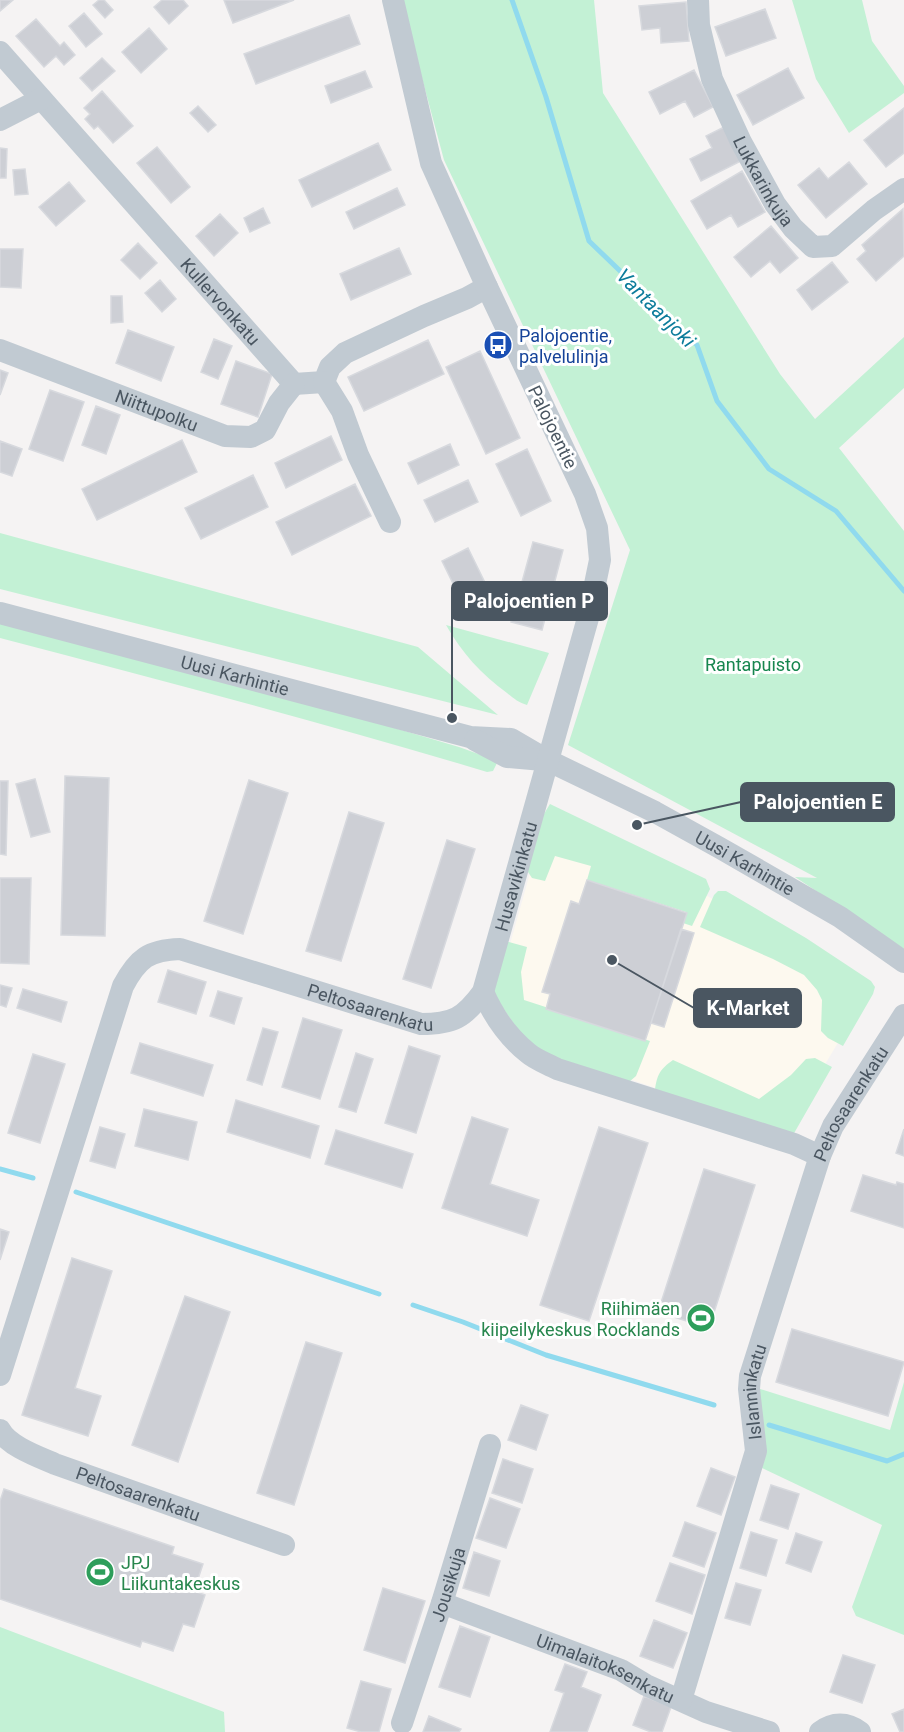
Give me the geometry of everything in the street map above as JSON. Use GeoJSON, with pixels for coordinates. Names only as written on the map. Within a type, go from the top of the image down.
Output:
{"type":"FeatureCollection","features":[{"type":"Feature","properties":{"kind":"street","name":"Palojoentie"},"geometry":{"type":"LineString","coordinates":[[393,0],[431,163],[585,494],[597,528],[600,560],[588,618],[547,760]]}},
{"type":"Feature","properties":{"kind":"street","name":"Lukkarinkuja"},"geometry":{"type":"LineString","coordinates":[[698,0],[699,25],[712,79],[741,142],[776,204],[793,228],[806,241],[813,247],[832,246],[874,210],[904,190]]}},
{"type":"Feature","properties":{"kind":"street","name":"Kullervonkatu"},"geometry":{"type":"LineString","coordinates":[[0,52],[294,384]]}},
{"type":"Feature","properties":{"kind":"street"},"geometry":{"type":"LineString","coordinates":[[0,120],[41,99]]}},
{"type":"Feature","properties":{"kind":"street"},"geometry":{"type":"LineString","coordinates":[[324,382],[330,367],[345,353],[487,287]]}},
{"type":"Feature","properties":{"kind":"street","name":"Niittupolku"},"geometry":{"type":"LineString","coordinates":[[0,350],[225,436],[251,437],[265,430],[279,403],[294,384]]}},
{"type":"Feature","properties":{"kind":"street"},"geometry":{"type":"LineString","coordinates":[[294,384],[324,382]]}},
{"type":"Feature","properties":{"kind":"street"},"geometry":{"type":"LineString","coordinates":[[324,382],[342,411],[358,455],[390,522]]}},
{"type":"Feature","properties":{"kind":"street","name":"Uusi Karhintie"},"geometry":{"type":"LineString","coordinates":[[0,613],[470,737],[507,757],[547,760],[654,812],[720,848],[840,917],[904,962]]}},
{"type":"Feature","properties":{"kind":"street","name":"Husavikinkatu"},"geometry":{"type":"LineString","coordinates":[[483,992],[547,760]]}},
{"type":"Feature","properties":{"kind":"street","name":"Peltosaarenkatu"},"geometry":{"type":"LineString","coordinates":[[0,1375],[123,986],[133,968],[146,956],[163,950],[180,950],[421,1024],[441,1024],[461,1017],[483,992],[492,1012],[513,1039],[529,1054],[557,1069],[794,1144],[820,1156],[832,1126],[904,1015]]}},
{"type":"Feature","properties":{"kind":"street","name":"Islanninkatu"},"geometry":{"type":"LineString","coordinates":[[681,1700],[756,1451],[749,1389],[750,1376],[820,1156]]}},
{"type":"Feature","properties":{"kind":"street","name":"Peltosaarenkatu"},"geometry":{"type":"LineString","coordinates":[[0,1430],[2,1435],[22,1449],[55,1464],[284,1545]]}},
{"type":"Feature","properties":{"kind":"street","name":"Jousikuja"},"geometry":{"type":"LineString","coordinates":[[402,1723],[442,1603],[490,1445]]}},
{"type":"Feature","properties":{"kind":"street","name":"Uimalaitoksenkatu"},"geometry":{"type":"LineString","coordinates":[[442,1603],[621,1670],[646,1685],[706,1712],[770,1732]]}},
{"type":"Feature","properties":{"kind":"street"},"geometry":{"type":"LineString","coordinates":[[820,1732],[832,1725],[843,1724],[860,1732]]}},
{"type":"Feature","properties":{"kind":"shaded area"},"geometry":{"type":"Polygon","coordinates":[[[548,809],[872,986],[785,1131],[548,1052],[496,994],[548,809]]]}},
{"type":"Feature","properties":{"kind":"green space","name":"Rantapuisto"},"geometry":{"type":"Polygon","coordinates":[[[401,0],[594,0],[603,93],[780,374],[815,419],[904,337],[904,388],[839,448],[904,531],[904,949],[795,877],[817,878],[568,745],[630,550],[444,160],[401,0]]]}},
{"type":"Feature","properties":{"kind":"green space"},"geometry":{"type":"Polygon","coordinates":[[[792,0],[862,0],[872,41],[904,86],[904,93],[849,133],[816,79],[792,0]]]}},
{"type":"Feature","properties":{"kind":"green space"},"geometry":{"type":"Polygon","coordinates":[[[0,533],[418,647],[498,715],[0,589],[0,533]]]}},
{"type":"Feature","properties":{"kind":"green space"},"geometry":{"type":"Polygon","coordinates":[[[0,623],[381,724],[498,761],[493,771],[487,772],[305,719],[0,638],[0,623]]]}},
{"type":"Feature","properties":{"kind":"green space"},"geometry":{"type":"Polygon","coordinates":[[[446,625],[549,653],[527,705],[514,698],[480,671],[465,654],[446,625]]]}},
{"type":"Feature","properties":{"kind":"green space"},"geometry":{"type":"Polygon","coordinates":[[[550,804],[706,879],[710,889],[692,926],[683,923],[686,912],[587,880],[591,866],[555,856],[545,881],[532,878],[526,869],[539,822],[550,804]]]}},
{"type":"Feature","properties":{"kind":"green space"},"geometry":{"type":"Polygon","coordinates":[[[718,891],[726,891],[806,938],[871,981],[875,987],[873,994],[843,1046],[828,1038],[821,1031],[822,1000],[804,975],[700,927],[718,891]]]}},
{"type":"Feature","properties":{"kind":"green space"},"geometry":{"type":"Polygon","coordinates":[[[505,941],[527,947],[521,972],[524,1000],[650,1041],[636,1076],[629,1082],[554,1059],[527,1043],[494,991],[505,941]]]}},
{"type":"Feature","properties":{"kind":"green space"},"geometry":{"type":"Polygon","coordinates":[[[815,1058],[832,1067],[793,1135],[655,1090],[660,1073],[673,1060],[759,1099],[791,1075],[806,1059],[815,1058]]]}},
{"type":"Feature","properties":{"kind":"green space"},"geometry":{"type":"Polygon","coordinates":[[[904,1382],[904,1635],[856,1616],[852,1607],[882,1525],[762,1468],[757,1388],[890,1430],[904,1382]]]}},
{"type":"Feature","properties":{"kind":"green space"},"geometry":{"type":"Polygon","coordinates":[[[0,1627],[224,1712],[225,1732],[0,1732],[0,1627]]]}},
{"type":"Feature","properties":{"kind":"building"},"geometry":{"type":"Polygon","coordinates":[[[0,0],[13,0],[0,11],[0,0]]]}},
{"type":"Feature","properties":{"kind":"building"},"geometry":{"type":"Polygon","coordinates":[[[99,0],[104,0],[113,10],[105,18],[93,5],[99,0]]]}},
{"type":"Feature","properties":{"kind":"building"},"geometry":{"type":"Polygon","coordinates":[[[162,0],[183,0],[188,6],[169,24],[154,7],[162,0]]]}},
{"type":"Feature","properties":{"kind":"building"},"geometry":{"type":"Polygon","coordinates":[[[224,0],[294,0],[233,23],[224,0]]]}},
{"type":"Feature","properties":{"kind":"building"},"geometry":{"type":"Polygon","coordinates":[[[686,2],[689,41],[661,43],[660,28],[642,30],[639,6],[686,2]]]}},
{"type":"Feature","properties":{"kind":"building"},"geometry":{"type":"Polygon","coordinates":[[[765,9],[776,38],[726,56],[715,27],[765,9]]]}},
{"type":"Feature","properties":{"kind":"building"},"geometry":{"type":"Polygon","coordinates":[[[84,13],[102,34],[86,47],[69,26],[84,13]]]}},
{"type":"Feature","properties":{"kind":"building"},"geometry":{"type":"Polygon","coordinates":[[[349,15],[360,44],[256,84],[244,54],[349,15]]]}},
{"type":"Feature","properties":{"kind":"building"},"geometry":{"type":"Polygon","coordinates":[[[36,19],[60,46],[64,42],[75,55],[64,65],[56,56],[44,67],[16,36],[36,19]]]}},
{"type":"Feature","properties":{"kind":"building"},"geometry":{"type":"Polygon","coordinates":[[[149,28],[167,49],[141,73],[122,52],[149,28]]]}},
{"type":"Feature","properties":{"kind":"building"},"geometry":{"type":"Polygon","coordinates":[[[102,58],[115,71],[92,91],[80,78],[102,58]]]}},
{"type":"Feature","properties":{"kind":"building"},"geometry":{"type":"Polygon","coordinates":[[[788,68],[804,98],[753,125],[737,95],[788,68]]]}},
{"type":"Feature","properties":{"kind":"building"},"geometry":{"type":"Polygon","coordinates":[[[694,70],[713,107],[694,117],[685,101],[660,114],[649,92],[694,70]]]}},
{"type":"Feature","properties":{"kind":"building"},"geometry":{"type":"Polygon","coordinates":[[[365,71],[372,87],[331,103],[325,86],[365,71]]]}},
{"type":"Feature","properties":{"kind":"building"},"geometry":{"type":"Polygon","coordinates":[[[102,91],[133,126],[113,143],[98,126],[94,129],[85,119],[90,114],[84,108],[102,91]]]}},
{"type":"Feature","properties":{"kind":"building"},"geometry":{"type":"Polygon","coordinates":[[[198,106],[216,125],[208,132],[190,113],[198,106]]]}},
{"type":"Feature","properties":{"kind":"building"},"geometry":{"type":"Polygon","coordinates":[[[904,108],[904,153],[886,167],[864,140],[904,108]]]}},
{"type":"Feature","properties":{"kind":"building"},"geometry":{"type":"Polygon","coordinates":[[[724,127],[741,161],[701,181],[690,159],[712,148],[706,136],[724,127]]]}},
{"type":"Feature","properties":{"kind":"building"},"geometry":{"type":"Polygon","coordinates":[[[378,143],[391,170],[312,207],[299,180],[378,143]]]}},
{"type":"Feature","properties":{"kind":"building"},"geometry":{"type":"Polygon","coordinates":[[[157,147],[190,187],[171,203],[137,163],[157,147]]]}},
{"type":"Feature","properties":{"kind":"building"},"geometry":{"type":"Polygon","coordinates":[[[0,148],[7,149],[6,178],[0,178],[0,148]]]}},
{"type":"Feature","properties":{"kind":"building"},"geometry":{"type":"Polygon","coordinates":[[[849,162],[867,184],[826,218],[798,185],[819,168],[828,179],[849,162]]]}},
{"type":"Feature","properties":{"kind":"building"},"geometry":{"type":"Polygon","coordinates":[[[25,169],[28,194],[15,195],[13,170],[25,169]]]}},
{"type":"Feature","properties":{"kind":"building"},"geometry":{"type":"Polygon","coordinates":[[[742,171],[765,212],[738,227],[731,215],[707,229],[691,201],[742,171]]]}},
{"type":"Feature","properties":{"kind":"building"},"geometry":{"type":"Polygon","coordinates":[[[69,182],[85,201],[56,226],[39,207],[69,182]]]}},
{"type":"Feature","properties":{"kind":"building"},"geometry":{"type":"Polygon","coordinates":[[[397,188],[405,205],[354,229],[346,212],[397,188]]]}},
{"type":"Feature","properties":{"kind":"building"},"geometry":{"type":"Polygon","coordinates":[[[263,208],[270,223],[250,232],[244,218],[263,208]]]}},
{"type":"Feature","properties":{"kind":"building"},"geometry":{"type":"Polygon","coordinates":[[[903,209],[904,256],[876,281],[857,259],[866,251],[862,245],[903,209]]]}},
{"type":"Feature","properties":{"kind":"building"},"geometry":{"type":"Polygon","coordinates":[[[220,214],[238,233],[214,256],[196,236],[220,214]]]}},
{"type":"Feature","properties":{"kind":"building"},"geometry":{"type":"Polygon","coordinates":[[[771,226],[798,258],[780,273],[770,261],[751,277],[734,257],[771,226]]]}},
{"type":"Feature","properties":{"kind":"building"},"geometry":{"type":"Polygon","coordinates":[[[138,243],[157,263],[140,279],[121,260],[138,243]]]}},
{"type":"Feature","properties":{"kind":"building"},"geometry":{"type":"Polygon","coordinates":[[[399,248],[411,274],[351,300],[340,274],[399,248]]]}},
{"type":"Feature","properties":{"kind":"building"},"geometry":{"type":"Polygon","coordinates":[[[0,249],[23,249],[21,288],[0,287],[0,249]]]}},
{"type":"Feature","properties":{"kind":"building"},"geometry":{"type":"Polygon","coordinates":[[[832,262],[848,282],[812,310],[797,290],[832,262]]]}},
{"type":"Feature","properties":{"kind":"building"},"geometry":{"type":"Polygon","coordinates":[[[160,280],[176,299],[162,312],[145,293],[160,280]]]}},
{"type":"Feature","properties":{"kind":"building"},"geometry":{"type":"Polygon","coordinates":[[[111,296],[122,296],[123,322],[111,323],[111,296]]]}},
{"type":"Feature","properties":{"kind":"building"},"geometry":{"type":"Polygon","coordinates":[[[128,330],[174,347],[161,381],[116,363],[128,330]]]}},
{"type":"Feature","properties":{"kind":"building"},"geometry":{"type":"Polygon","coordinates":[[[214,339],[232,346],[218,379],[201,372],[214,339]]]}},
{"type":"Feature","properties":{"kind":"building"},"geometry":{"type":"Polygon","coordinates":[[[428,340],[444,374],[364,411],[348,377],[428,340]]]}},
{"type":"Feature","properties":{"kind":"building"},"geometry":{"type":"Polygon","coordinates":[[[480,351],[520,438],[486,454],[446,367],[480,351]]]}},
{"type":"Feature","properties":{"kind":"building"},"geometry":{"type":"Polygon","coordinates":[[[236,361],[272,374],[258,417],[221,404],[236,361]]]}},
{"type":"Feature","properties":{"kind":"building"},"geometry":{"type":"Polygon","coordinates":[[[0,370],[8,373],[0,395],[0,370]]]}},
{"type":"Feature","properties":{"kind":"building"},"geometry":{"type":"Polygon","coordinates":[[[50,390],[84,402],[63,461],[29,449],[50,390]]]}},
{"type":"Feature","properties":{"kind":"building"},"geometry":{"type":"Polygon","coordinates":[[[96,406],[120,415],[106,454],[82,445],[96,406]]]}},
{"type":"Feature","properties":{"kind":"building"},"geometry":{"type":"Polygon","coordinates":[[[331,436],[342,460],[286,488],[275,463],[331,436]]]}},
{"type":"Feature","properties":{"kind":"building"},"geometry":{"type":"Polygon","coordinates":[[[182,440],[197,472],[97,520],[82,489],[182,440]]]}},
{"type":"Feature","properties":{"kind":"building"},"geometry":{"type":"Polygon","coordinates":[[[0,441],[22,449],[12,476],[0,472],[0,441]]]}},
{"type":"Feature","properties":{"kind":"building"},"geometry":{"type":"Polygon","coordinates":[[[450,444],[459,465],[418,484],[408,463],[450,444]]]}},
{"type":"Feature","properties":{"kind":"building"},"geometry":{"type":"Polygon","coordinates":[[[527,449],[551,501],[521,516],[496,464],[527,449]]]}},
{"type":"Feature","properties":{"kind":"building"},"geometry":{"type":"Polygon","coordinates":[[[253,475],[268,507],[201,539],[185,508],[253,475]]]}},
{"type":"Feature","properties":{"kind":"building"},"geometry":{"type":"Polygon","coordinates":[[[468,480],[478,502],[435,522],[424,500],[468,480]]]}},
{"type":"Feature","properties":{"kind":"building"},"geometry":{"type":"Polygon","coordinates":[[[355,484],[371,516],[292,555],[276,522],[355,484]]]}},
{"type":"Feature","properties":{"kind":"building"},"geometry":{"type":"Polygon","coordinates":[[[533,542],[563,550],[542,630],[511,622],[533,542]]]}},
{"type":"Feature","properties":{"kind":"building"},"geometry":{"type":"Polygon","coordinates":[[[468,548],[492,597],[466,610],[442,561],[468,548]]]}},
{"type":"Feature","properties":{"kind":"building"},"geometry":{"type":"Polygon","coordinates":[[[65,776],[109,778],[105,936],[61,935],[65,776]]]}},
{"type":"Feature","properties":{"kind":"building"},"geometry":{"type":"Polygon","coordinates":[[[35,779],[50,832],[31,837],[16,784],[35,779]]]}},
{"type":"Feature","properties":{"kind":"building"},"geometry":{"type":"Polygon","coordinates":[[[249,780],[288,793],[243,934],[204,921],[249,780]]]}},
{"type":"Feature","properties":{"kind":"building"},"geometry":{"type":"Polygon","coordinates":[[[0,781],[8,781],[6,855],[0,854],[0,781]]]}},
{"type":"Feature","properties":{"kind":"building"},"geometry":{"type":"Polygon","coordinates":[[[349,812],[384,823],[341,961],[306,951],[349,812]]]}},
{"type":"Feature","properties":{"kind":"building"},"geometry":{"type":"Polygon","coordinates":[[[447,840],[475,849],[431,988],[403,979],[447,840]]]}},
{"type":"Feature","properties":{"kind":"building"},"geometry":{"type":"Polygon","coordinates":[[[0,878],[31,878],[29,964],[0,963],[0,878]]]}},
{"type":"Feature","properties":{"kind":"building"},"geometry":{"type":"Polygon","coordinates":[[[587,880],[687,913],[645,1041],[546,1009],[550,994],[542,992],[571,901],[579,904],[587,880]]]}},
{"type":"Feature","properties":{"kind":"building"},"geometry":{"type":"Polygon","coordinates":[[[681,929],[694,933],[664,1027],[651,1023],[681,929]]]}},
{"type":"Feature","properties":{"kind":"building"},"geometry":{"type":"Polygon","coordinates":[[[168,970],[206,982],[196,1014],[158,1002],[168,970]]]}},
{"type":"Feature","properties":{"kind":"building"},"geometry":{"type":"Polygon","coordinates":[[[0,985],[12,988],[6,1007],[0,1005],[0,985]]]}},
{"type":"Feature","properties":{"kind":"building"},"geometry":{"type":"Polygon","coordinates":[[[23,989],[67,1002],[61,1022],[17,1008],[23,989]]]}},
{"type":"Feature","properties":{"kind":"building"},"geometry":{"type":"Polygon","coordinates":[[[218,991],[242,998],[234,1024],[210,1016],[218,991]]]}},
{"type":"Feature","properties":{"kind":"building"},"geometry":{"type":"Polygon","coordinates":[[[303,1018],[342,1030],[320,1099],[282,1087],[303,1018]]]}},
{"type":"Feature","properties":{"kind":"building"},"geometry":{"type":"Polygon","coordinates":[[[263,1028],[278,1032],[262,1085],[247,1080],[263,1028]]]}},
{"type":"Feature","properties":{"kind":"building"},"geometry":{"type":"Polygon","coordinates":[[[140,1043],[213,1065],[203,1096],[131,1073],[140,1043]]]}},
{"type":"Feature","properties":{"kind":"building"},"geometry":{"type":"Polygon","coordinates":[[[409,1046],[440,1056],[416,1133],[385,1123],[409,1046]]]}},
{"type":"Feature","properties":{"kind":"building"},"geometry":{"type":"Polygon","coordinates":[[[356,1053],[373,1059],[356,1112],[339,1107],[356,1053]]]}},
{"type":"Feature","properties":{"kind":"building"},"geometry":{"type":"Polygon","coordinates":[[[33,1054],[65,1064],[40,1143],[8,1133],[33,1054]]]}},
{"type":"Feature","properties":{"kind":"building"},"geometry":{"type":"Polygon","coordinates":[[[236,1100],[319,1126],[310,1158],[227,1132],[236,1100]]]}},
{"type":"Feature","properties":{"kind":"building"},"geometry":{"type":"Polygon","coordinates":[[[144,1109],[197,1122],[188,1160],[135,1146],[144,1109]]]}},
{"type":"Feature","properties":{"kind":"building"},"geometry":{"type":"Polygon","coordinates":[[[472,1117],[508,1129],[490,1184],[539,1200],[527,1236],[442,1208],[472,1117]]]}},
{"type":"Feature","properties":{"kind":"building"},"geometry":{"type":"Polygon","coordinates":[[[100,1127],[125,1134],[115,1168],[90,1161],[100,1127]]]}},
{"type":"Feature","properties":{"kind":"building"},"geometry":{"type":"Polygon","coordinates":[[[599,1127],[648,1143],[589,1321],[540,1305],[599,1127]]]}},
{"type":"Feature","properties":{"kind":"building"},"geometry":{"type":"Polygon","coordinates":[[[904,1129],[904,1156],[896,1153],[904,1129]]]}},
{"type":"Feature","properties":{"kind":"building"},"geometry":{"type":"Polygon","coordinates":[[[336,1130],[413,1154],[402,1188],[325,1164],[336,1130]]]}},
{"type":"Feature","properties":{"kind":"building"},"geometry":{"type":"Polygon","coordinates":[[[704,1169],[755,1185],[709,1328],[658,1312],[704,1169]]]}},
{"type":"Feature","properties":{"kind":"building"},"geometry":{"type":"Polygon","coordinates":[[[863,1175],[896,1185],[897,1182],[904,1184],[904,1228],[851,1211],[863,1175]]]}},
{"type":"Feature","properties":{"kind":"building"},"geometry":{"type":"Polygon","coordinates":[[[0,1229],[9,1232],[0,1260],[0,1229]]]}},
{"type":"Feature","properties":{"kind":"building"},"geometry":{"type":"Polygon","coordinates":[[[72,1258],[112,1271],[75,1388],[101,1396],[88,1436],[22,1415],[72,1258]]]}},
{"type":"Feature","properties":{"kind":"building"},"geometry":{"type":"Polygon","coordinates":[[[185,1296],[230,1312],[178,1462],[132,1445],[185,1296]]]}},
{"type":"Feature","properties":{"kind":"building"},"geometry":{"type":"Polygon","coordinates":[[[792,1329],[904,1362],[888,1416],[776,1382],[792,1329]]]}},
{"type":"Feature","properties":{"kind":"building"},"geometry":{"type":"Polygon","coordinates":[[[306,1342],[342,1353],[294,1505],[257,1493],[306,1342]]]}},
{"type":"Feature","properties":{"kind":"building"},"geometry":{"type":"Polygon","coordinates":[[[521,1405],[548,1415],[536,1450],[508,1440],[521,1405]]]}},
{"type":"Feature","properties":{"kind":"building"},"geometry":{"type":"Polygon","coordinates":[[[503,1459],[533,1469],[522,1503],[492,1493],[503,1459]]]}},
{"type":"Feature","properties":{"kind":"building"},"geometry":{"type":"Polygon","coordinates":[[[711,1468],[735,1477],[721,1515],[697,1506],[711,1468]]]}},
{"type":"Feature","properties":{"kind":"building"},"geometry":{"type":"Polygon","coordinates":[[[771,1485],[799,1494],[788,1529],[760,1520],[771,1485]]]}},
{"type":"Feature","properties":{"kind":"building","name":"JPJ Liikuntakeskus"},"geometry":{"type":"Polygon","coordinates":[[[4,1489],[174,1547],[172,1554],[203,1564],[194,1591],[205,1595],[194,1627],[183,1624],[173,1651],[142,1641],[140,1647],[0,1599],[0,1501],[4,1489]]]}},
{"type":"Feature","properties":{"kind":"building"},"geometry":{"type":"Polygon","coordinates":[[[490,1498],[520,1509],[506,1548],[476,1538],[490,1498]]]}},
{"type":"Feature","properties":{"kind":"building"},"geometry":{"type":"Polygon","coordinates":[[[685,1522],[716,1533],[704,1567],[673,1556],[685,1522]]]}},
{"type":"Feature","properties":{"kind":"building"},"geometry":{"type":"Polygon","coordinates":[[[751,1532],[777,1540],[766,1576],[740,1568],[751,1532]]]}},
{"type":"Feature","properties":{"kind":"building"},"geometry":{"type":"Polygon","coordinates":[[[796,1533],[822,1542],[811,1572],[786,1563],[796,1533]]]}},
{"type":"Feature","properties":{"kind":"building"},"geometry":{"type":"Polygon","coordinates":[[[474,1552],[500,1561],[489,1596],[463,1588],[474,1552]]]}},
{"type":"Feature","properties":{"kind":"building"},"geometry":{"type":"Polygon","coordinates":[[[670,1563],[705,1575],[692,1614],[656,1601],[670,1563]]]}},
{"type":"Feature","properties":{"kind":"building"},"geometry":{"type":"Polygon","coordinates":[[[736,1583],[761,1590],[750,1625],[725,1618],[736,1583]]]}},
{"type":"Feature","properties":{"kind":"building"},"geometry":{"type":"Polygon","coordinates":[[[383,1588],[425,1601],[405,1663],[364,1650],[383,1588]]]}},
{"type":"Feature","properties":{"kind":"building"},"geometry":{"type":"Polygon","coordinates":[[[654,1620],[687,1633],[673,1668],[640,1656],[654,1620]]]}},
{"type":"Feature","properties":{"kind":"building"},"geometry":{"type":"Polygon","coordinates":[[[460,1626],[490,1637],[470,1697],[439,1687],[460,1626]]]}},
{"type":"Feature","properties":{"kind":"building"},"geometry":{"type":"Polygon","coordinates":[[[843,1655],[875,1665],[862,1703],[830,1692],[843,1655]]]}},
{"type":"Feature","properties":{"kind":"building"},"geometry":{"type":"Polygon","coordinates":[[[565,1664],[587,1672],[581,1687],[601,1695],[587,1732],[550,1732],[564,1693],[555,1690],[565,1664]]]}},
{"type":"Feature","properties":{"kind":"building"},"geometry":{"type":"Polygon","coordinates":[[[361,1681],[391,1689],[379,1732],[361,1732],[347,1728],[361,1681]]]}},
{"type":"Feature","properties":{"kind":"building"},"geometry":{"type":"Polygon","coordinates":[[[644,1696],[671,1707],[662,1732],[651,1732],[633,1725],[644,1696]]]}},
{"type":"Feature","properties":{"kind":"building"},"geometry":{"type":"Polygon","coordinates":[[[904,1709],[904,1732],[900,1732],[892,1714],[904,1709]]]}},
{"type":"Feature","properties":{"kind":"building"},"geometry":{"type":"Polygon","coordinates":[[[429,1716],[461,1729],[459,1732],[423,1732],[429,1716]]]}},
{"type":"Feature","properties":{"kind":"waterway","name":"Vantaanjoki"},"geometry":{"type":"LineString","coordinates":[[512,0],[546,97],[589,241],[697,345],[717,401],[769,469],[836,511],[904,591]]}},
{"type":"Feature","properties":{"kind":"waterway"},"geometry":{"type":"LineString","coordinates":[[0,1169],[33,1178]]}},
{"type":"Feature","properties":{"kind":"waterway"},"geometry":{"type":"LineString","coordinates":[[76,1192],[379,1294]]}},
{"type":"Feature","properties":{"kind":"waterway"},"geometry":{"type":"LineString","coordinates":[[413,1305],[546,1355],[714,1405]]}},
{"type":"Feature","properties":{"kind":"waterway"},"geometry":{"type":"LineString","coordinates":[[769,1425],[887,1461],[904,1454]]}},
{"type":"Feature","properties":{"kind":"place","name":"Palojoentie, palvelulinja"},"geometry":{"type":"Point","coordinates":[498,345]}},
{"type":"Feature","properties":{"kind":"place","name":"Palojoentien P"},"geometry":{"type":"Point","coordinates":[452,718]}},
{"type":"Feature","properties":{"kind":"place","name":"Palojoentien E"},"geometry":{"type":"Point","coordinates":[637,825]}},
{"type":"Feature","properties":{"kind":"place","name":"K-Market"},"geometry":{"type":"Point","coordinates":[612,960]}},
{"type":"Feature","properties":{"kind":"place","name":"Riihimäen kiipeilykeskus Rocklands"},"geometry":{"type":"Point","coordinates":[701,1318]}},
{"type":"Feature","properties":{"kind":"place","name":"JPJ Liikuntakeskus"},"geometry":{"type":"Point","coordinates":[100,1572]}}]}
